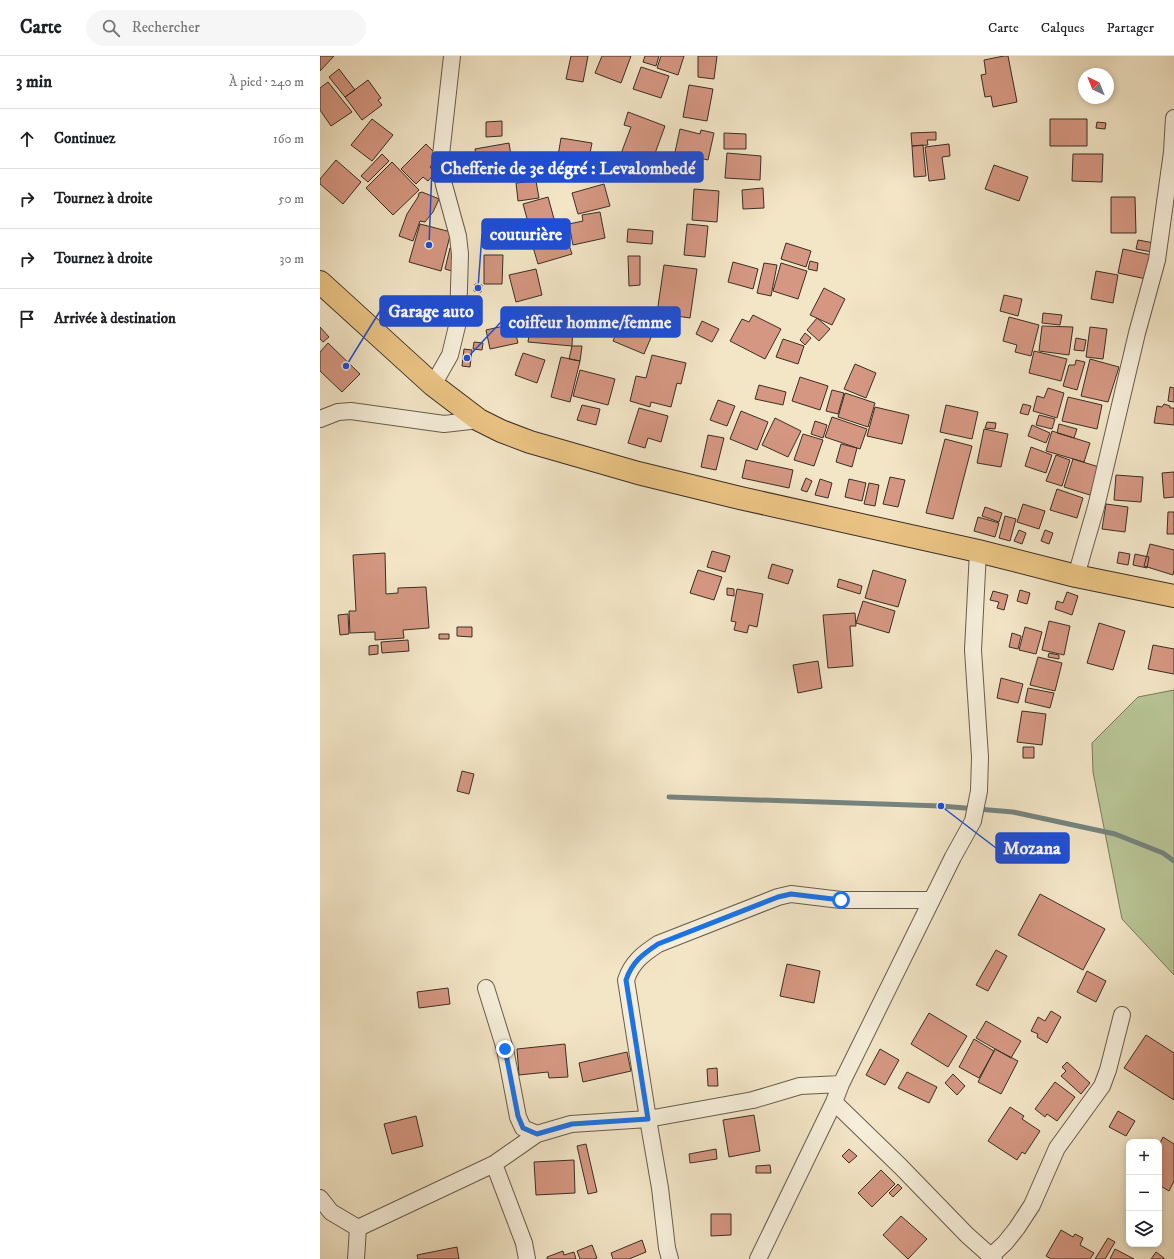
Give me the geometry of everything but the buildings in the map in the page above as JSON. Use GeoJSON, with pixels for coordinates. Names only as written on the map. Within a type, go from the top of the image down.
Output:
{"type":"FeatureCollection","features":[{"type":"Feature","properties":{"kind":"main road"},"geometry":{"type":"LineString","coordinates":[[320,282],[433,385],[479,420],[501,431],[530,442],[638,473],[740,498],[978,551],[1076,576],[1174,596]]}},
{"type":"Feature","properties":{"kind":"street"},"geometry":{"type":"LineString","coordinates":[[433,385],[450,356],[458,322],[460,254],[458,236],[444,186],[440,164],[452,56]]}},
{"type":"Feature","properties":{"kind":"street"},"geometry":{"type":"LineString","coordinates":[[1076,576],[1096,507],[1137,333],[1157,260],[1172,152],[1174,118]]}},
{"type":"Feature","properties":{"kind":"street"},"geometry":{"type":"LineString","coordinates":[[320,419],[338,412],[351,411],[444,424],[479,420]]}},
{"type":"Feature","properties":{"kind":"street"},"geometry":{"type":"LineString","coordinates":[[758,1259],[834,1102],[841,1084],[952,857],[973,821],[979,792],[980,757],[973,650],[978,551]]}},
{"type":"Feature","properties":{"kind":"street"},"geometry":{"type":"LineString","coordinates":[[670,1259],[667,1248],[660,1188],[626,980],[630,970],[642,954],[658,944],[778,897],[791,894],[841,900],[931,900]]}},
{"type":"Feature","properties":{"kind":"street"},"geometry":{"type":"LineString","coordinates":[[486,988],[505,1049],[518,1116],[523,1128],[537,1134]]}},
{"type":"Feature","properties":{"kind":"street"},"geometry":{"type":"LineString","coordinates":[[834,1102],[901,1167],[967,1235],[992,1257],[1017,1228],[1032,1205],[1057,1148],[1102,1086],[1108,1070],[1122,1015]]}},
{"type":"Feature","properties":{"kind":"street"},"geometry":{"type":"LineString","coordinates":[[358,1228],[494,1164],[537,1134],[572,1124],[648,1119],[753,1100],[800,1086],[841,1084]]}},
{"type":"Feature","properties":{"kind":"street"},"geometry":{"type":"LineString","coordinates":[[494,1164],[524,1243],[528,1259]]}},
{"type":"Feature","properties":{"kind":"street"},"geometry":{"type":"LineString","coordinates":[[320,1198],[326,1213],[358,1228]]}},
{"type":"Feature","properties":{"kind":"street"},"geometry":{"type":"LineString","coordinates":[[356,1259],[358,1228]]}},
{"type":"Feature","properties":{"kind":"green space"},"geometry":{"type":"Polygon","coordinates":[[[1174,690],[1174,975],[1122,919],[1093,772],[1092,743],[1138,697],[1174,690]]]}},
{"type":"Feature","properties":{"kind":"waterway"},"geometry":{"type":"LineString","coordinates":[[669,797],[941,806],[1013,812],[1115,834],[1163,853],[1174,861]]}},
{"type":"Feature","properties":{"kind":"place","name":"Chefferie de 3e dégré : Levalombedé"},"geometry":{"type":"Point","coordinates":[429,245]}},
{"type":"Feature","properties":{"kind":"place","name":"couturière"},"geometry":{"type":"Point","coordinates":[478,288]}},
{"type":"Feature","properties":{"kind":"place","name":"coiffeur homme/femme"},"geometry":{"type":"Point","coordinates":[467,358]}},
{"type":"Feature","properties":{"kind":"place","name":"Garage auto"},"geometry":{"type":"Point","coordinates":[346,366]}},
{"type":"Feature","properties":{"kind":"place","name":"Mozana"},"geometry":{"type":"Point","coordinates":[941,806]}},
{"type":"Feature","properties":{"kind":"route"},"geometry":{"type":"LineString","coordinates":[[505,1049],[518,1116],[523,1128],[537,1134],[572,1124],[648,1119],[626,980],[630,970],[642,954],[658,944],[778,897],[791,894],[841,900]]}}]}
